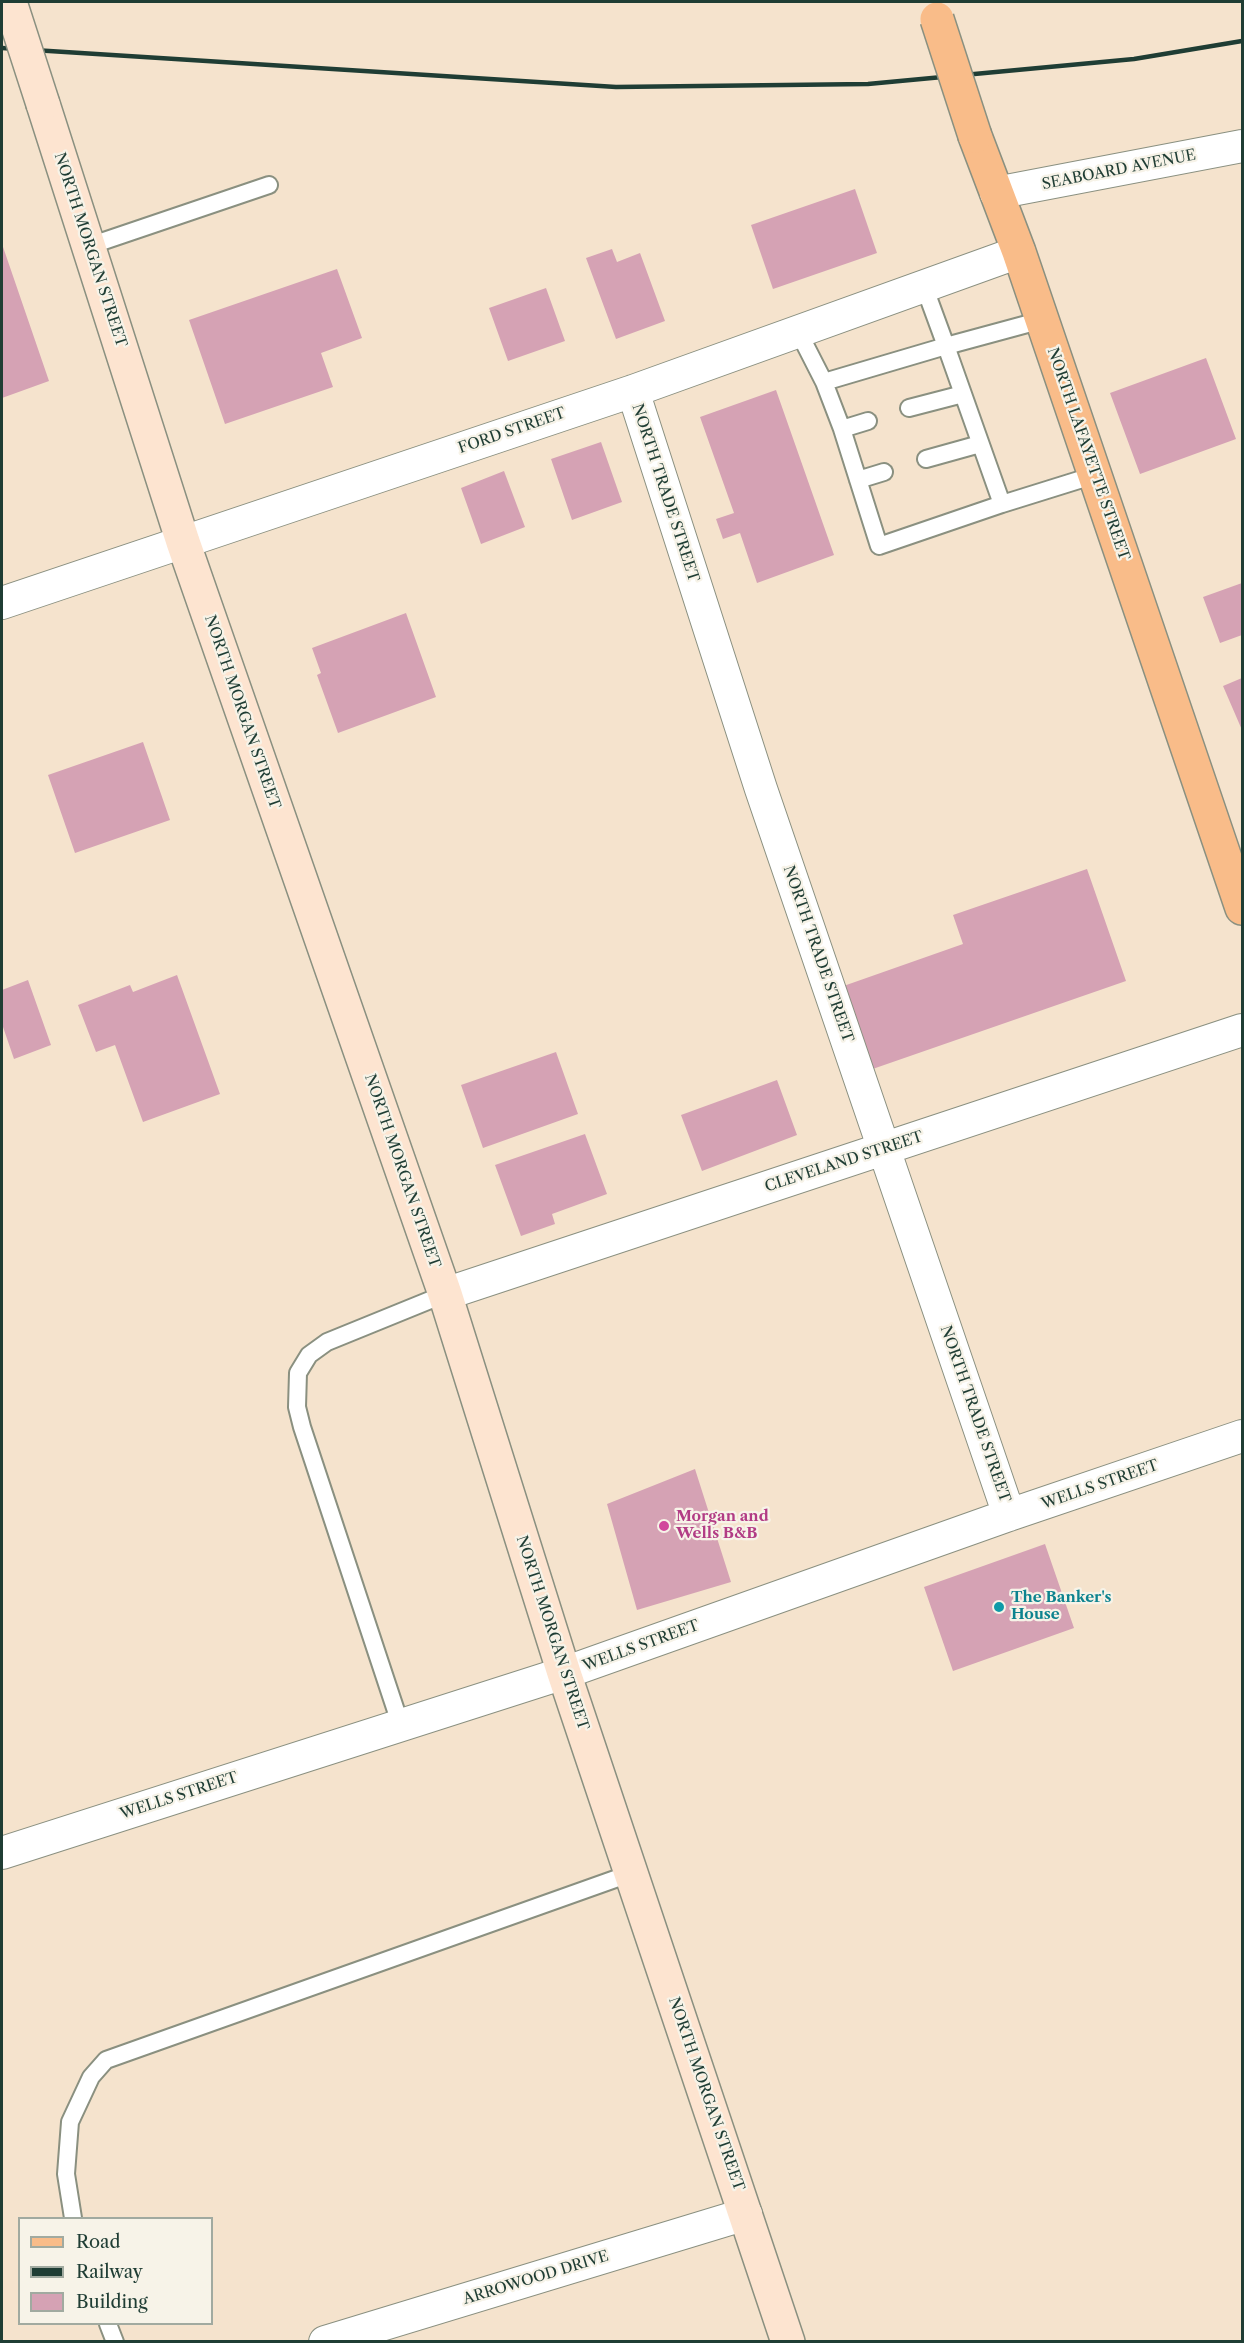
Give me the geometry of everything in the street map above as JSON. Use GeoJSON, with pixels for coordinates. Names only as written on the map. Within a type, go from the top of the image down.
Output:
{"type":"FeatureCollection","features":[{"type":"Feature","properties":{"kind":"main road","name":"NORTH LAFAYETTE STREET"},"geometry":{"type":"LineString","coordinates":[[934,10],[975,136],[1019,252],[1242,908]]}},
{"type":"Feature","properties":{"kind":"street","name":"NORTH MORGAN STREET"},"geometry":{"type":"LineString","coordinates":[[10,2],[183,542],[445,1294],[564,1673],[788,2342]]}},
{"type":"Feature","properties":{"kind":"street","name":"SEABOARD AVENUE"},"geometry":{"type":"LineString","coordinates":[[996,193],[1242,146]]}},
{"type":"Feature","properties":{"kind":"street","name":"FORD STREET"},"geometry":{"type":"LineString","coordinates":[[2,603],[633,391],[1019,252]]}},
{"type":"Feature","properties":{"kind":"street","name":"NORTH TRADE STREET"},"geometry":{"type":"LineString","coordinates":[[633,391],[761,789],[1009,1515]]}},
{"type":"Feature","properties":{"kind":"street","name":"CLEVELAND STREET"},"geometry":{"type":"LineString","coordinates":[[445,1294],[1242,1030]]}},
{"type":"Feature","properties":{"kind":"street","name":"WELLS STREET"},"geometry":{"type":"LineString","coordinates":[[2,1853],[564,1673],[1009,1515],[1242,1436]]}},
{"type":"Feature","properties":{"kind":"street","name":"ARROWOOD DRIVE"},"geometry":{"type":"LineString","coordinates":[[325,2342],[746,2214]]}},
{"type":"Feature","properties":{"kind":"lane"},"geometry":{"type":"LineString","coordinates":[[89,246],[269,185]]}},
{"type":"Feature","properties":{"kind":"lane"},"geometry":{"type":"LineString","coordinates":[[924,286],[1002,504]]}},
{"type":"Feature","properties":{"kind":"lane"},"geometry":{"type":"LineString","coordinates":[[824,382],[1042,320]]}},
{"type":"Feature","properties":{"kind":"lane"},"geometry":{"type":"LineString","coordinates":[[798,331],[824,382],[842,429],[879,546],[1095,475]]}},
{"type":"Feature","properties":{"kind":"lane"},"geometry":{"type":"LineString","coordinates":[[909,408],[963,394]]}},
{"type":"Feature","properties":{"kind":"lane"},"geometry":{"type":"LineString","coordinates":[[842,429],[868,421]]}},
{"type":"Feature","properties":{"kind":"lane"},"geometry":{"type":"LineString","coordinates":[[926,459],[980,444]]}},
{"type":"Feature","properties":{"kind":"lane"},"geometry":{"type":"LineString","coordinates":[[858,480],[884,472]]}},
{"type":"Feature","properties":{"kind":"lane"},"geometry":{"type":"LineString","coordinates":[[401,1726],[302,1427],[297,1407],[298,1373],[309,1354],[327,1342],[445,1294]]}},
{"type":"Feature","properties":{"kind":"lane"},"geometry":{"type":"LineString","coordinates":[[73,2217],[66,2174],[70,2122],[91,2077],[106,2060],[632,1873]]}},
{"type":"Feature","properties":{"kind":"lane"},"geometry":{"type":"LineString","coordinates":[[108,2325],[114,2342]]}},
{"type":"Feature","properties":{"kind":"building"},"geometry":{"type":"Polygon","coordinates":[[[855,189],[877,253],[773,289],[751,225],[855,189]]]}},
{"type":"Feature","properties":{"kind":"building"},"geometry":{"type":"Polygon","coordinates":[[[2,244],[49,381],[2,398],[2,244]]]}},
{"type":"Feature","properties":{"kind":"building"},"geometry":{"type":"Polygon","coordinates":[[[612,249],[617,262],[640,253],[665,321],[616,339],[586,258],[612,249]]]}},
{"type":"Feature","properties":{"kind":"building"},"geometry":{"type":"Polygon","coordinates":[[[337,269],[362,338],[321,353],[333,387],[225,424],[189,320],[337,269]]]}},
{"type":"Feature","properties":{"kind":"building"},"geometry":{"type":"Polygon","coordinates":[[[546,288],[565,341],[508,361],[489,308],[546,288]]]}},
{"type":"Feature","properties":{"kind":"building"},"geometry":{"type":"Polygon","coordinates":[[[1206,358],[1236,439],[1140,474],[1110,393],[1206,358]]]}},
{"type":"Feature","properties":{"kind":"building"},"geometry":{"type":"Polygon","coordinates":[[[776,390],[834,555],[757,583],[740,533],[723,539],[716,519],[734,513],[700,417],[776,390]]]}},
{"type":"Feature","properties":{"kind":"building"},"geometry":{"type":"Polygon","coordinates":[[[601,442],[622,502],[572,520],[551,459],[601,442]]]}},
{"type":"Feature","properties":{"kind":"building"},"geometry":{"type":"Polygon","coordinates":[[[504,471],[525,527],[481,544],[461,488],[504,471]]]}},
{"type":"Feature","properties":{"kind":"building"},"geometry":{"type":"Polygon","coordinates":[[[1242,583],[1242,635],[1220,643],[1203,597],[1242,583]]]}},
{"type":"Feature","properties":{"kind":"building"},"geometry":{"type":"Polygon","coordinates":[[[406,613],[436,697],[338,733],[317,675],[321,673],[312,648],[406,613]]]}},
{"type":"Feature","properties":{"kind":"building"},"geometry":{"type":"Polygon","coordinates":[[[1242,678],[1242,730],[1223,686],[1242,678]]]}},
{"type":"Feature","properties":{"kind":"building"},"geometry":{"type":"Polygon","coordinates":[[[143,742],[170,820],[75,853],[48,775],[143,742]]]}},
{"type":"Feature","properties":{"kind":"building"},"geometry":{"type":"Polygon","coordinates":[[[1087,869],[1126,981],[864,1072],[835,989],[963,944],[953,915],[1087,869]]]}},
{"type":"Feature","properties":{"kind":"building"},"geometry":{"type":"Polygon","coordinates":[[[177,975],[220,1094],[143,1122],[115,1045],[96,1052],[78,1005],[130,985],[133,992],[177,975]]]}},
{"type":"Feature","properties":{"kind":"building"},"geometry":{"type":"Polygon","coordinates":[[[28,980],[51,1045],[14,1059],[2,1024],[2,990],[28,980]]]}},
{"type":"Feature","properties":{"kind":"building"},"geometry":{"type":"Polygon","coordinates":[[[556,1052],[578,1114],[483,1148],[461,1085],[556,1052]]]}},
{"type":"Feature","properties":{"kind":"building"},"geometry":{"type":"Polygon","coordinates":[[[777,1080],[797,1135],[702,1171],[681,1115],[777,1080]]]}},
{"type":"Feature","properties":{"kind":"building"},"geometry":{"type":"Polygon","coordinates":[[[585,1134],[607,1194],[552,1214],[555,1224],[521,1236],[495,1165],[585,1134]]]}},
{"type":"Feature","properties":{"kind":"building","name":"Morgan and Wells B&B"},"geometry":{"type":"Polygon","coordinates":[[[695,1469],[731,1582],[637,1610],[607,1504],[695,1469]]]}},
{"type":"Feature","properties":{"kind":"building","name":"The Banker's House"},"geometry":{"type":"Polygon","coordinates":[[[1045,1544],[1074,1628],[953,1671],[924,1587],[1045,1544]]]}},
{"type":"Feature","properties":{"kind":"railway"},"geometry":{"type":"LineString","coordinates":[[2,48],[616,87],[868,84],[1134,59],[1242,41]]}},
{"type":"Feature","properties":{"kind":"place","name":"Morgan and Wells B&B"},"geometry":{"type":"Point","coordinates":[664,1526]}},
{"type":"Feature","properties":{"kind":"place","name":"The Banker's House"},"geometry":{"type":"Point","coordinates":[999,1607]}}]}
